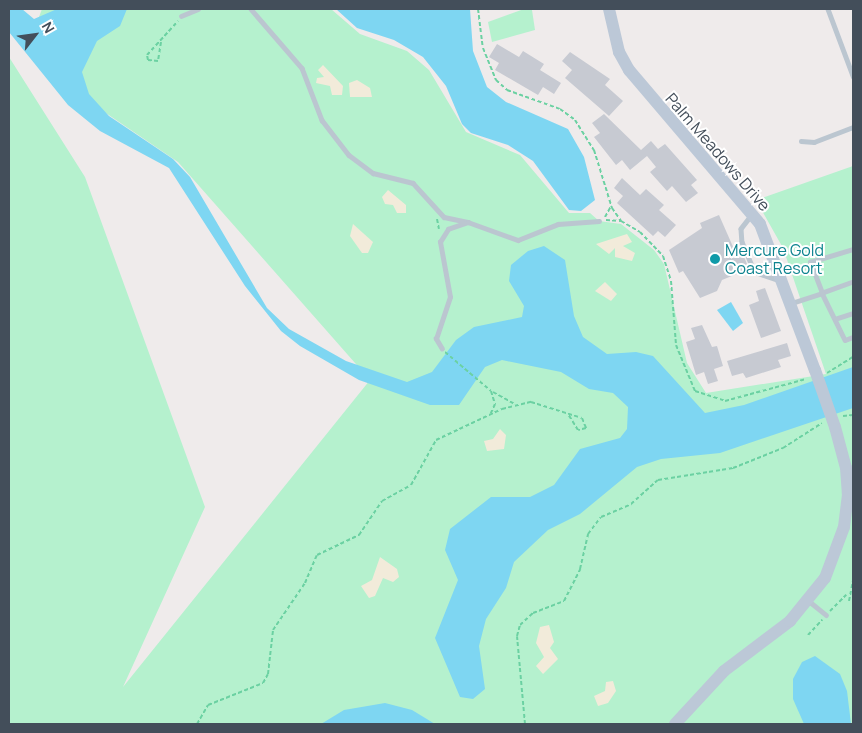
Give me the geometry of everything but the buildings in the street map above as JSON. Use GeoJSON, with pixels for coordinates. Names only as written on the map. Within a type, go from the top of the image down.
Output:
{"type":"FeatureCollection","features":[{"type":"Feature","properties":{"kind":"street","name":"Palm Meadows Drive"},"geometry":{"type":"LineString","coordinates":[[609,9],[619,52],[629,70],[752,214],[784,281],[846,468],[844,527],[825,578],[809,601],[724,671],[675,724]]}},
{"type":"Feature","properties":{"kind":"lane"},"geometry":{"type":"LineString","coordinates":[[181,16],[198,9]]}},
{"type":"Feature","properties":{"kind":"lane"},"geometry":{"type":"LineString","coordinates":[[250,9],[302,68],[322,120],[349,155],[372,173],[413,183],[432,208],[444,217],[468,222],[518,240],[558,224],[599,221]]}},
{"type":"Feature","properties":{"kind":"lane"},"geometry":{"type":"LineString","coordinates":[[828,9],[853,76]]}},
{"type":"Feature","properties":{"kind":"lane"},"geometry":{"type":"LineString","coordinates":[[801,141],[814,142],[853,127]]}},
{"type":"Feature","properties":{"kind":"lane"},"geometry":{"type":"LineString","coordinates":[[752,214],[742,236],[755,272],[763,278],[784,281]]}},
{"type":"Feature","properties":{"kind":"lane"},"geometry":{"type":"LineString","coordinates":[[442,349],[436,339],[450,297],[440,242],[448,229],[468,222]]}},
{"type":"Feature","properties":{"kind":"lane"},"geometry":{"type":"LineString","coordinates":[[853,249],[810,262],[822,293],[845,340],[853,337]]}},
{"type":"Feature","properties":{"kind":"lane"},"geometry":{"type":"LineString","coordinates":[[792,303],[853,282]]}},
{"type":"Feature","properties":{"kind":"lane"},"geometry":{"type":"LineString","coordinates":[[835,319],[853,313]]}},
{"type":"Feature","properties":{"kind":"lane"},"geometry":{"type":"LineString","coordinates":[[809,601],[826,615]]}},
{"type":"Feature","properties":{"kind":"path"},"geometry":{"type":"LineString","coordinates":[[478,9],[483,48],[496,80],[507,90],[560,109],[575,120],[594,150],[611,205],[621,221],[640,232],[665,261],[671,281],[676,344],[695,391],[725,401],[816,374],[853,357]]}},
{"type":"Feature","properties":{"kind":"path"},"geometry":{"type":"LineString","coordinates":[[162,42],[158,60],[148,60],[147,55],[162,42],[181,16]]}},
{"type":"Feature","properties":{"kind":"path"},"geometry":{"type":"LineString","coordinates":[[599,221],[611,205]]}},
{"type":"Feature","properties":{"kind":"path"},"geometry":{"type":"LineString","coordinates":[[432,208],[440,242]]}},
{"type":"Feature","properties":{"kind":"path"},"geometry":{"type":"LineString","coordinates":[[599,221],[621,221]]}},
{"type":"Feature","properties":{"kind":"path"},"geometry":{"type":"LineString","coordinates":[[442,349],[490,391],[516,404]]}},
{"type":"Feature","properties":{"kind":"path"},"geometry":{"type":"LineString","coordinates":[[489,417],[494,404],[490,391]]}},
{"type":"Feature","properties":{"kind":"path"},"geometry":{"type":"LineString","coordinates":[[196,724],[208,704],[263,683],[268,674],[273,630],[305,583],[317,555],[358,536],[382,501],[411,485],[436,440],[516,404],[546,404],[586,420],[586,428],[578,430],[568,414]]}},
{"type":"Feature","properties":{"kind":"path"},"geometry":{"type":"LineString","coordinates":[[525,724],[527,704],[517,636],[520,625],[533,613],[564,601],[580,569],[588,534],[601,517],[631,504],[658,480],[733,468],[783,448],[831,422],[853,415]]}},
{"type":"Feature","properties":{"kind":"path"},"geometry":{"type":"LineString","coordinates":[[849,601],[853,581]]}},
{"type":"Feature","properties":{"kind":"green space"},"geometry":{"type":"Polygon","coordinates":[[[42,9],[331,9],[360,34],[407,51],[429,70],[466,132],[520,155],[569,213],[590,213],[599,221],[621,224],[654,250],[664,264],[687,363],[706,393],[826,374],[783,248],[756,200],[853,166],[853,724],[9,724],[9,57],[85,177],[205,507],[123,687],[370,380],[178,162],[69,88],[30,41],[42,9]]]}},
{"type":"Feature","properties":{"kind":"green space"},"geometry":{"type":"Polygon","coordinates":[[[524,9],[532,10],[535,30],[492,42],[488,22],[524,9]]]}},
{"type":"Feature","properties":{"kind":"sand"},"geometry":{"type":"Polygon","coordinates":[[[323,65],[343,86],[342,95],[332,95],[330,86],[316,83],[317,78],[324,77],[318,70],[323,65]]]}},
{"type":"Feature","properties":{"kind":"sand"},"geometry":{"type":"Polygon","coordinates":[[[357,80],[370,88],[372,97],[350,97],[349,83],[357,80]]]}},
{"type":"Feature","properties":{"kind":"sand"},"geometry":{"type":"Polygon","coordinates":[[[388,190],[406,205],[406,213],[397,213],[393,205],[385,204],[382,197],[388,190]]]}},
{"type":"Feature","properties":{"kind":"sand"},"geometry":{"type":"Polygon","coordinates":[[[353,224],[373,242],[368,253],[362,253],[350,236],[353,224]]]}},
{"type":"Feature","properties":{"kind":"sand"},"geometry":{"type":"Polygon","coordinates":[[[627,234],[632,242],[623,246],[635,253],[632,261],[615,257],[615,248],[609,254],[596,244],[627,234]]]}},
{"type":"Feature","properties":{"kind":"sand"},"geometry":{"type":"Polygon","coordinates":[[[605,282],[617,294],[611,301],[595,291],[605,282]]]}},
{"type":"Feature","properties":{"kind":"sand"},"geometry":{"type":"Polygon","coordinates":[[[500,429],[506,435],[504,449],[487,451],[484,441],[493,439],[500,429]]]}},
{"type":"Feature","properties":{"kind":"sand"},"geometry":{"type":"Polygon","coordinates":[[[380,557],[397,569],[399,577],[393,582],[383,578],[375,596],[369,598],[361,586],[372,580],[380,557]]]}},
{"type":"Feature","properties":{"kind":"sand"},"geometry":{"type":"Polygon","coordinates":[[[549,625],[554,642],[550,648],[558,659],[543,674],[536,666],[544,657],[536,643],[540,627],[549,625]]]}},
{"type":"Feature","properties":{"kind":"sand"},"geometry":{"type":"Polygon","coordinates":[[[613,681],[616,691],[608,703],[598,706],[594,696],[605,691],[606,682],[613,681]]]}},
{"type":"Feature","properties":{"kind":"water"},"geometry":{"type":"Polygon","coordinates":[[[9,9],[22,9],[34,19],[57,9],[127,9],[120,26],[97,41],[82,72],[89,94],[109,116],[173,159],[190,177],[267,308],[289,329],[346,361],[407,382],[432,372],[456,340],[474,327],[522,317],[524,306],[509,281],[511,265],[528,251],[544,246],[565,260],[574,316],[583,337],[607,354],[636,352],[653,356],[705,413],[744,405],[853,367],[853,408],[720,453],[661,459],[637,467],[580,514],[548,530],[514,562],[506,588],[486,619],[479,646],[485,689],[473,699],[460,697],[435,638],[458,580],[445,550],[450,529],[491,497],[530,497],[554,485],[580,449],[620,438],[627,429],[628,407],[613,393],[589,389],[561,372],[502,360],[485,367],[459,405],[430,405],[359,380],[300,346],[281,331],[245,286],[169,168],[100,131],[68,105],[9,32],[9,9]]]}},
{"type":"Feature","properties":{"kind":"water"},"geometry":{"type":"Polygon","coordinates":[[[336,9],[470,9],[473,51],[487,87],[506,102],[568,129],[584,157],[595,200],[581,211],[569,210],[533,161],[508,145],[471,133],[462,124],[446,86],[423,57],[394,40],[357,28],[336,9]]]}},
{"type":"Feature","properties":{"kind":"water"},"geometry":{"type":"Polygon","coordinates":[[[731,302],[743,323],[733,331],[717,310],[731,302]]]}},
{"type":"Feature","properties":{"kind":"water"},"geometry":{"type":"Polygon","coordinates":[[[815,656],[840,674],[847,691],[851,724],[804,724],[793,699],[793,679],[802,662],[815,656]]]}},
{"type":"Feature","properties":{"kind":"water"},"geometry":{"type":"Polygon","coordinates":[[[385,703],[412,710],[435,724],[321,724],[344,710],[385,703]]]}},
{"type":"Feature","properties":{"kind":"place","name":"Mercure Gold Coast Resort"},"geometry":{"type":"Point","coordinates":[715,259]}}]}
